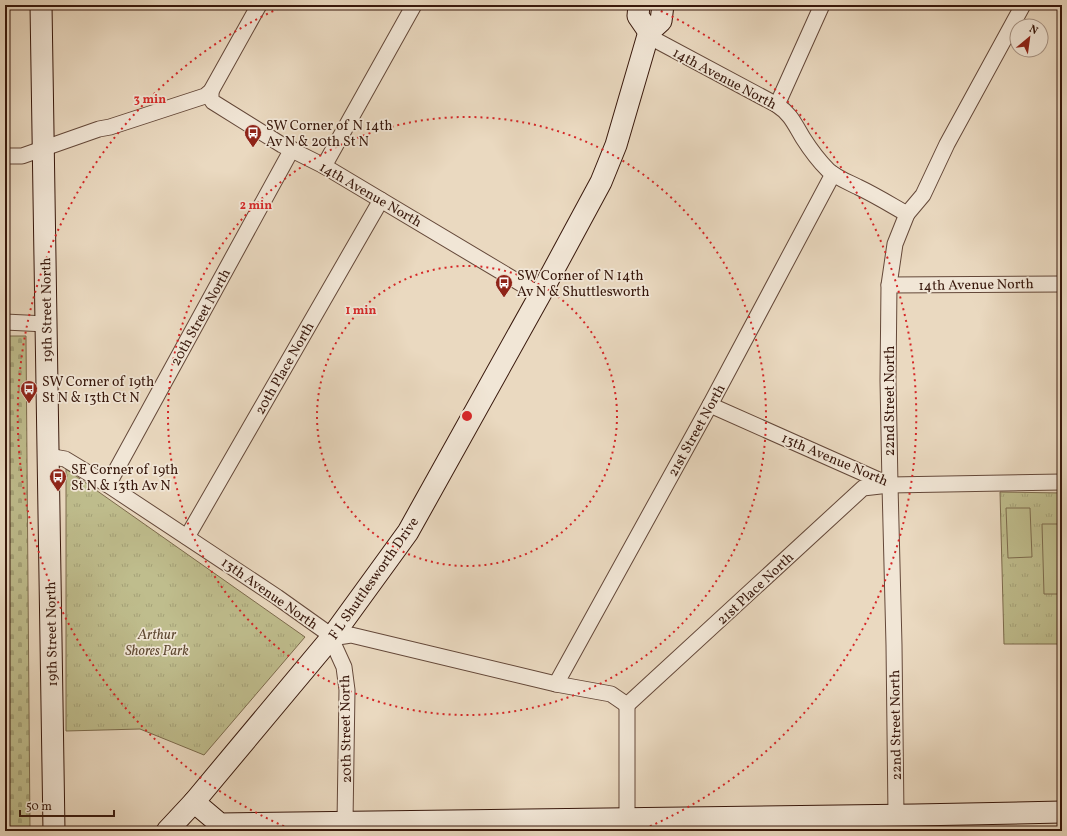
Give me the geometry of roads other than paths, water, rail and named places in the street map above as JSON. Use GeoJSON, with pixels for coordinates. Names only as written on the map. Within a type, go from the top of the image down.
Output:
{"type":"FeatureCollection","features":[{"type":"Feature","properties":{"kind":"street","name":"19th Street North"},"geometry":{"type":"LineString","coordinates":[[41,5],[54,831]]}},
{"type":"Feature","properties":{"kind":"street"},"geometry":{"type":"LineString","coordinates":[[5,156],[22,156],[99,129],[110,127],[205,96],[211,90],[259,5]]}},
{"type":"Feature","properties":{"kind":"street"},"geometry":{"type":"LineString","coordinates":[[324,166],[414,5]]}},
{"type":"Feature","properties":{"kind":"street"},"geometry":{"type":"LineString","coordinates":[[639,5],[638,16],[648,34]]}},
{"type":"Feature","properties":{"kind":"street","name":"F L Shuttlesworth Drive"},"geometry":{"type":"LineString","coordinates":[[167,831],[194,802],[331,638],[408,532],[602,182],[616,145],[648,34],[661,21],[663,5]]}},
{"type":"Feature","properties":{"kind":"street"},"geometry":{"type":"LineString","coordinates":[[777,105],[822,5]]}},
{"type":"Feature","properties":{"kind":"street","name":"22nd Street North"},"geometry":{"type":"LineString","coordinates":[[896,823],[894,645],[888,380],[889,285],[895,244],[907,214],[923,196],[947,144],[1023,5]]}},
{"type":"Feature","properties":{"kind":"street","name":"14th Avenue North"},"geometry":{"type":"LineString","coordinates":[[648,34],[784,109],[822,163],[834,174],[907,214]]}},
{"type":"Feature","properties":{"kind":"street","name":"14th Avenue North"},"geometry":{"type":"LineString","coordinates":[[211,90],[213,102],[282,145],[324,166],[540,295]]}},
{"type":"Feature","properties":{"kind":"street","name":"20th Street North"},"geometry":{"type":"LineString","coordinates":[[108,485],[292,150]]}},
{"type":"Feature","properties":{"kind":"street","name":"21st Street North"},"geometry":{"type":"LineString","coordinates":[[556,684],[710,405],[834,174]]}},
{"type":"Feature","properties":{"kind":"street","name":"20th Place North"},"geometry":{"type":"LineString","coordinates":[[188,537],[381,200]]}},
{"type":"Feature","properties":{"kind":"street","name":"14th Avenue North"},"geometry":{"type":"LineString","coordinates":[[889,285],[1062,284]]}},
{"type":"Feature","properties":{"kind":"street"},"geometry":{"type":"LineString","coordinates":[[5,322],[46,324]]}},
{"type":"Feature","properties":{"kind":"street","name":"13th Avenue North"},"geometry":{"type":"LineString","coordinates":[[710,405],[890,485],[1062,482]]}},
{"type":"Feature","properties":{"kind":"street","name":"13th Avenue North"},"geometry":{"type":"LineString","coordinates":[[48,456],[65,458],[108,485],[188,537],[296,611],[329,634],[331,638],[351,635],[556,684],[611,694],[627,706]]}},
{"type":"Feature","properties":{"kind":"street","name":"21st Place North"},"geometry":{"type":"LineString","coordinates":[[627,706],[863,488],[890,485]]}},
{"type":"Feature","properties":{"kind":"street","name":"20th Street North"},"geometry":{"type":"LineString","coordinates":[[331,638],[344,667],[347,690],[345,822]]}},
{"type":"Feature","properties":{"kind":"street"},"geometry":{"type":"LineString","coordinates":[[627,706],[627,825]]}},
{"type":"Feature","properties":{"kind":"street"},"geometry":{"type":"LineString","coordinates":[[194,802],[220,824],[345,822],[627,825],[896,823],[1062,812]]}},
{"type":"Feature","properties":{"kind":"place","name":"SW Corner of N 14th Av N & 20th St N"},"geometry":{"type":"Point","coordinates":[253,148]}},
{"type":"Feature","properties":{"kind":"place","name":"SW Corner of N 14th Av N & Shuttlesworth"},"geometry":{"type":"Point","coordinates":[504,298]}},
{"type":"Feature","properties":{"kind":"place","name":"SW Corner of 19th St N & 13th Ct N"},"geometry":{"type":"Point","coordinates":[29,404]}},
{"type":"Feature","properties":{"kind":"place","name":"SE Corner of 19th St N & 13th Av N"},"geometry":{"type":"Point","coordinates":[58,492]}},
{"type":"Feature","properties":{"kind":"park label","name":"Arthur Shores Park"},"geometry":{"type":"Point","coordinates":[157,642]}}]}
